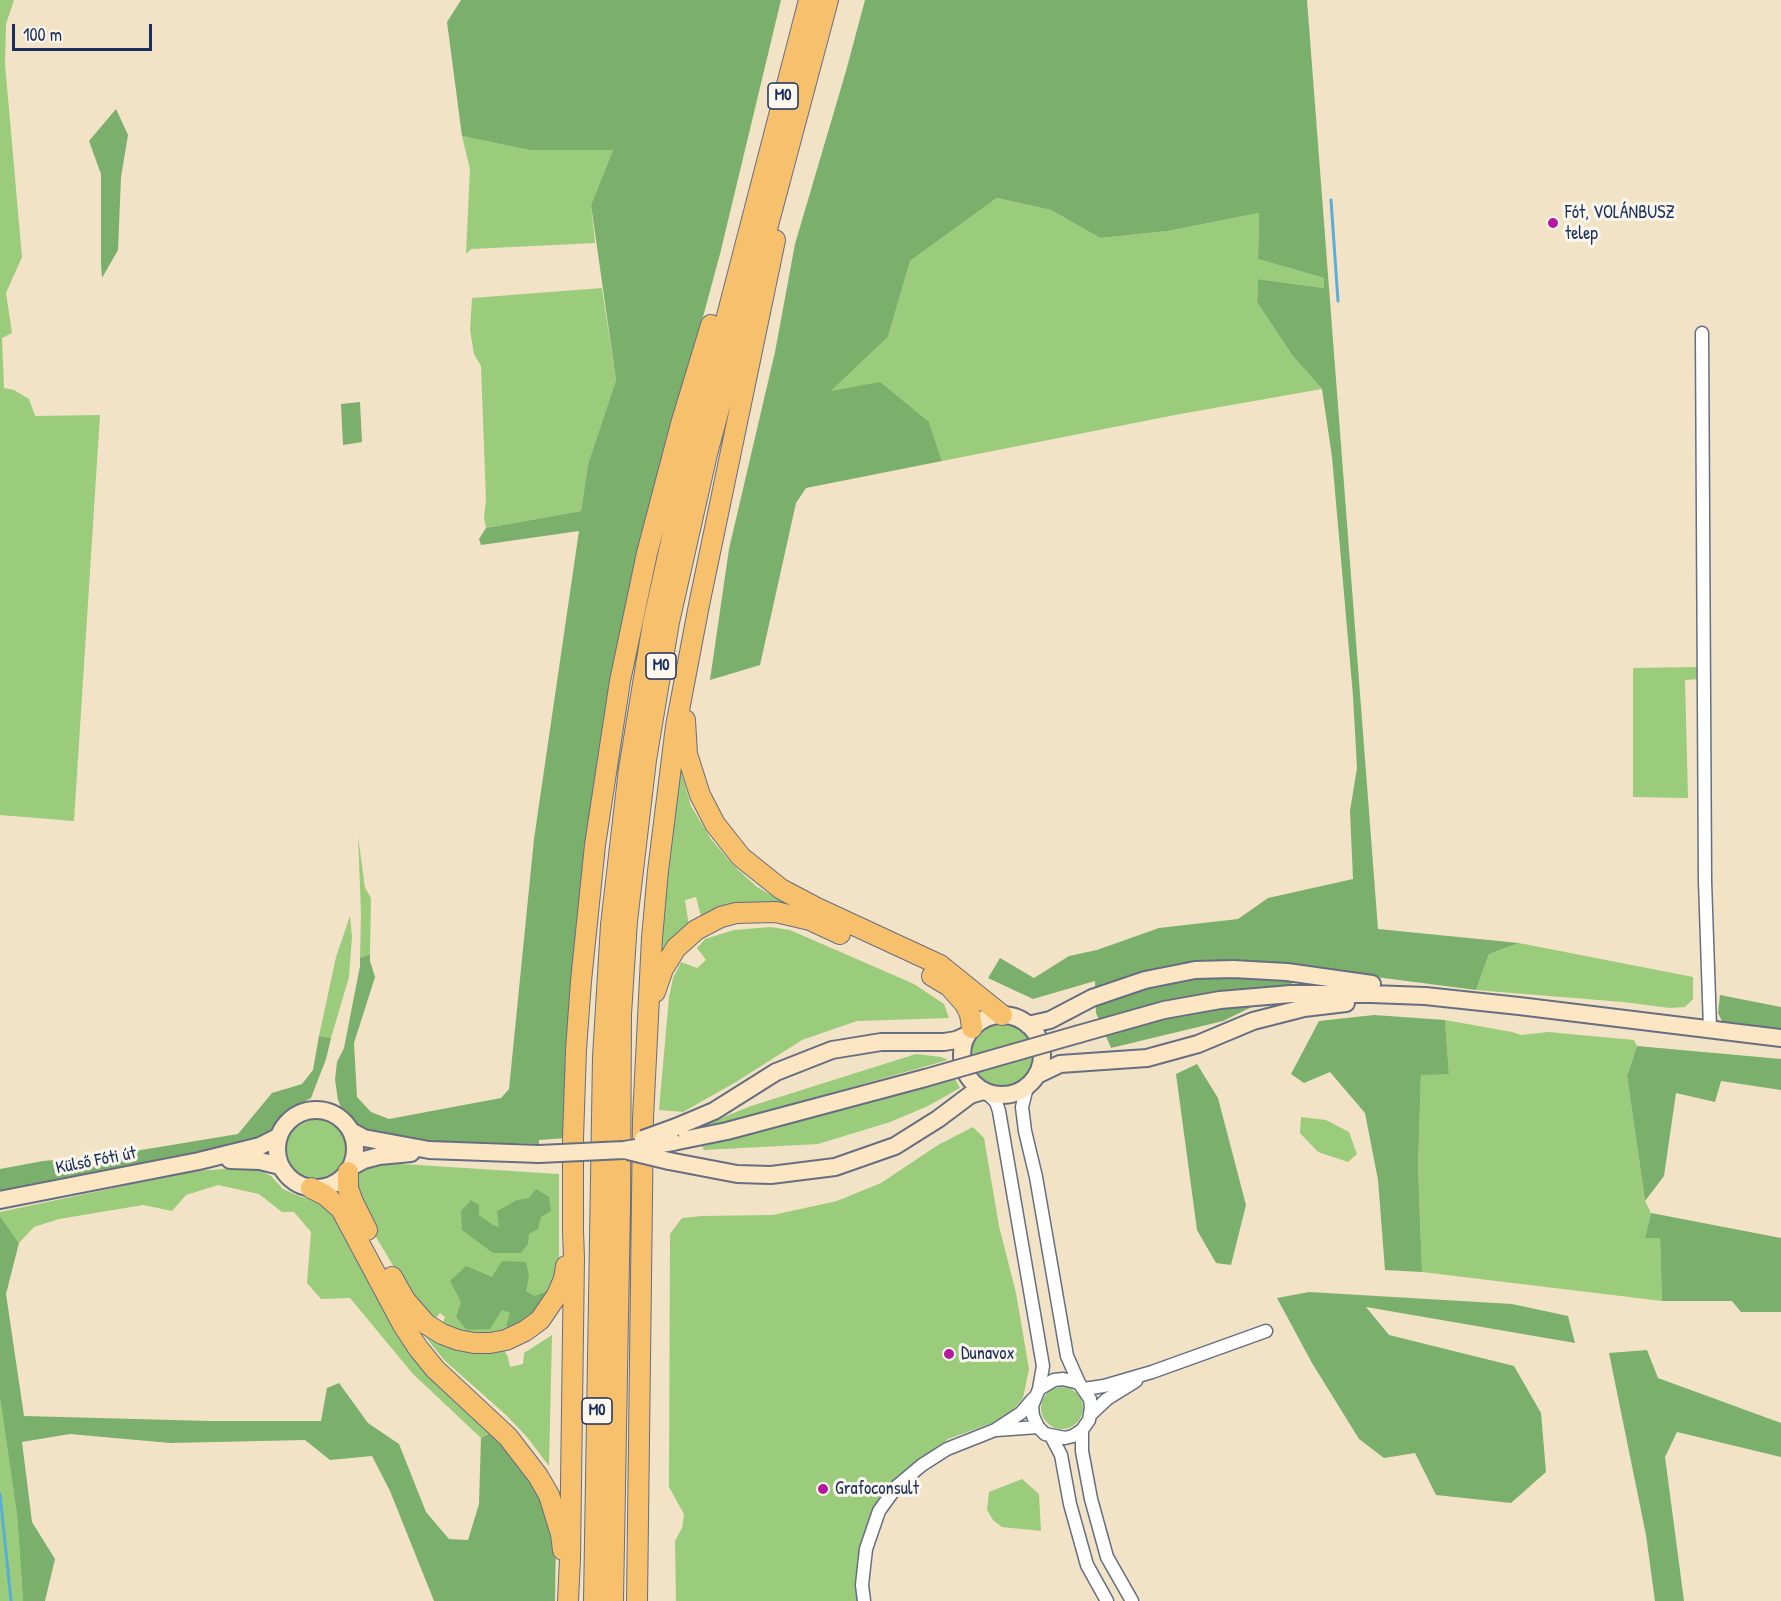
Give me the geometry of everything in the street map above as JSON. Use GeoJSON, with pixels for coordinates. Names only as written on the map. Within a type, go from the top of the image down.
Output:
{"type":"FeatureCollection","features":[{"type":"Feature","properties":{"kind":"highway","name":"M0"},"geometry":{"type":"LineString","coordinates":[[594,1601],[603,1057],[610,925],[635,726],[653,623],[687,470],[809,0]]}},
{"type":"Feature","properties":{"kind":"highway","name":"M0"},"geometry":{"type":"LineString","coordinates":[[613,1601],[621,1014],[634,858],[652,721],[679,573],[725,382],[828,0]]}},
{"type":"Feature","properties":{"kind":"highway"},"geometry":{"type":"LineString","coordinates":[[637,1601],[643,1130],[652,938],[659,860],[669,770],[685,678],[785,194],[790,139]]}},
{"type":"Feature","properties":{"kind":"highway"},"geometry":{"type":"LineString","coordinates":[[568,1595],[573,1391],[573,1139],[581,981],[595,845],[620,681],[647,553],[681,424],[741,228],[759,193]]}},
{"type":"Feature","properties":{"kind":"highway"},"geometry":{"type":"LineString","coordinates":[[685,678],[687,754],[699,795],[715,824],[741,857],[781,889],[940,965],[1002,1015]]}},
{"type":"Feature","properties":{"kind":"highway"},"geometry":{"type":"LineString","coordinates":[[648,1021],[663,969],[681,942],[705,924],[736,913],[755,911],[776,912],[810,920],[930,975],[949,986],[964,1004],[970,1014],[969,1031]]}},
{"type":"Feature","properties":{"kind":"highway"},"geometry":{"type":"LineString","coordinates":[[350,1169],[348,1188],[353,1202],[405,1300],[426,1324],[458,1340],[474,1343],[506,1340],[525,1331],[540,1320],[550,1308],[564,1280],[573,1231]]}},
{"type":"Feature","properties":{"kind":"highway"},"geometry":{"type":"LineString","coordinates":[[311,1188],[325,1195],[341,1209],[403,1325],[418,1348],[435,1369],[508,1437],[538,1476],[549,1495],[561,1534],[568,1595]]}},
{"type":"Feature","properties":{"kind":"main road"},"geometry":{"type":"LineString","coordinates":[[1028,1024],[1050,1020],[1092,998],[1145,980],[1195,970],[1233,969],[1287,972],[1352,983],[1397,986],[1425,996]]}},
{"type":"Feature","properties":{"kind":"main road"},"geometry":{"type":"LineString","coordinates":[[429,1150],[364,1160],[334,1184],[323,1188],[311,1188],[298,1184],[288,1177],[280,1166],[276,1152],[278,1137],[284,1125],[303,1111],[315,1109],[338,1116],[351,1131],[363,1138],[429,1150],[539,1154],[624,1150],[675,1135],[727,1131],[1164,1010],[1220,1000],[1302,994],[1425,996],[1781,1038]]}},
{"type":"Feature","properties":{"kind":"main road"},"geometry":{"type":"LineString","coordinates":[[624,1150],[737,1174],[771,1175],[835,1167],[895,1146],[938,1119],[970,1095],[986,1092],[1008,1095],[1060,1064],[1146,1058],[1198,1044],[1253,1021],[1304,1008],[1350,1002],[1397,1002],[1425,996]]}},
{"type":"Feature","properties":{"kind":"main road"},"geometry":{"type":"LineString","coordinates":[[675,1135],[776,1072],[832,1050],[882,1042],[956,1040],[986,1018],[1002,1015],[1028,1024],[1037,1037],[1042,1060],[1032,1081]]}},
{"type":"Feature","properties":{"kind":"main road"},"geometry":{"type":"LineString","coordinates":[[969,1031],[961,1055],[963,1066],[967,1076],[986,1092]]}},
{"type":"Feature","properties":{"kind":"main road"},"geometry":{"type":"LineString","coordinates":[[350,1169],[355,1149],[351,1131]]}},
{"type":"Feature","properties":{"kind":"main road","name":"Külső Fóti út"},"geometry":{"type":"LineString","coordinates":[[0,1200],[199,1161],[260,1146],[278,1137]]}},
{"type":"Feature","properties":{"kind":"main road","name":"Külső Fóti út"},"geometry":{"type":"LineString","coordinates":[[199,1161],[260,1161],[280,1166]]}},
{"type":"Feature","properties":{"kind":"street"},"geometry":{"type":"LineString","coordinates":[[1702,333],[1705,881],[1710,1028]]}},
{"type":"Feature","properties":{"kind":"street"},"geometry":{"type":"LineString","coordinates":[[1032,1081],[1022,1107],[1025,1131],[1036,1177],[1067,1356],[1081,1386],[1090,1399],[1091,1414]]}},
{"type":"Feature","properties":{"kind":"street"},"geometry":{"type":"LineString","coordinates":[[986,1092],[996,1102],[999,1111],[1043,1366],[1033,1416],[1038,1427],[1051,1436],[1065,1438],[1073,1436],[1082,1430],[1091,1414],[1107,1399],[1152,1372]]}},
{"type":"Feature","properties":{"kind":"street"},"geometry":{"type":"LineString","coordinates":[[864,1601],[862,1585],[866,1548],[879,1511],[897,1486],[922,1465],[947,1449],[995,1430],[1021,1413],[1036,1393],[1054,1380],[1063,1379],[1081,1386],[1104,1386],[1152,1372],[1266,1331]]}},
{"type":"Feature","properties":{"kind":"street"},"geometry":{"type":"LineString","coordinates":[[995,1430],[1038,1427]]}},
{"type":"Feature","properties":{"kind":"street"},"geometry":{"type":"LineString","coordinates":[[1082,1430],[1085,1470],[1107,1557],[1132,1601]]}},
{"type":"Feature","properties":{"kind":"street"},"geometry":{"type":"LineString","coordinates":[[1051,1436],[1061,1455],[1070,1504],[1087,1565],[1107,1601]]}},
{"type":"Feature","properties":{"kind":"green space"},"geometry":{"type":"Polygon","coordinates":[[[0,0],[14,0],[6,24],[5,64],[22,257],[6,293],[12,333],[2,338],[4,388],[14,390],[29,399],[35,416],[100,415],[74,821],[0,815],[0,0]]]}},
{"type":"Feature","properties":{"kind":"green space"},"geometry":{"type":"Polygon","coordinates":[[[461,0],[781,0],[720,254],[640,550],[567,1138],[539,1140],[539,1144],[428,1141],[365,1132],[342,1110],[335,1080],[337,1062],[344,1048],[360,958],[370,954],[375,977],[354,1043],[357,1097],[371,1112],[389,1119],[501,1098],[509,1089],[534,839],[579,531],[481,545],[479,539],[486,528],[581,511],[588,464],[616,380],[591,205],[613,150],[529,150],[462,136],[447,22],[461,0]]]}},
{"type":"Feature","properties":{"kind":"green space"},"geometry":{"type":"Polygon","coordinates":[[[865,0],[1307,0],[1378,929],[1519,943],[1489,954],[1476,990],[1318,967],[1264,1001],[1223,1021],[1111,1048],[1096,1013],[1095,981],[1033,999],[988,978],[1000,958],[1034,978],[1069,956],[1097,950],[1159,928],[1238,919],[1268,898],[1353,879],[1350,811],[1357,768],[1353,696],[1332,457],[1322,389],[1292,355],[1257,302],[1258,279],[1324,288],[1324,278],[1258,259],[1259,213],[1168,231],[1100,238],[1051,210],[997,198],[910,261],[888,337],[831,391],[880,382],[929,422],[942,461],[806,488],[796,503],[760,665],[710,680],[729,549],[775,352],[795,244],[865,0]]]}},
{"type":"Feature","properties":{"kind":"green space"},"geometry":{"type":"Polygon","coordinates":[[[116,109],[128,135],[121,177],[118,250],[102,278],[101,174],[89,141],[116,109]]]}},
{"type":"Feature","properties":{"kind":"green space"},"geometry":{"type":"Polygon","coordinates":[[[462,136],[529,150],[613,150],[591,205],[595,243],[471,249],[466,254],[470,169],[462,136]]]}},
{"type":"Feature","properties":{"kind":"green space"},"geometry":{"type":"Polygon","coordinates":[[[997,198],[1051,210],[1100,238],[1168,231],[1259,213],[1258,259],[1324,278],[1325,288],[1258,279],[1257,302],[1292,355],[1322,389],[1180,414],[942,461],[929,422],[830,392],[888,337],[910,261],[997,198]]]}},
{"type":"Feature","properties":{"kind":"green space"},"geometry":{"type":"Polygon","coordinates":[[[602,288],[616,380],[588,464],[581,511],[486,528],[481,366],[474,354],[470,330],[472,298],[602,288]]]}},
{"type":"Feature","properties":{"kind":"green space"},"geometry":{"type":"Polygon","coordinates":[[[360,402],[362,442],[343,445],[341,404],[360,402]]]}},
{"type":"Feature","properties":{"kind":"green space"},"geometry":{"type":"Polygon","coordinates":[[[1700,667],[1701,679],[1685,680],[1688,798],[1633,797],[1633,668],[1700,667]]]}},
{"type":"Feature","properties":{"kind":"green space"},"geometry":{"type":"Polygon","coordinates":[[[679,764],[691,806],[711,839],[733,865],[757,887],[788,905],[702,920],[696,897],[685,900],[689,926],[659,960],[679,764]]]}},
{"type":"Feature","properties":{"kind":"green space"},"geometry":{"type":"Polygon","coordinates":[[[358,836],[365,888],[371,898],[370,954],[360,958],[361,913],[358,836]]]}},
{"type":"Feature","properties":{"kind":"green space"},"geometry":{"type":"Polygon","coordinates":[[[350,916],[352,937],[349,977],[331,1038],[319,1036],[336,957],[350,916]]]}},
{"type":"Feature","properties":{"kind":"green space"},"geometry":{"type":"Polygon","coordinates":[[[771,927],[790,930],[914,984],[944,1004],[949,1018],[857,1021],[802,1040],[683,1112],[659,1110],[669,997],[673,978],[681,962],[697,968],[706,960],[697,948],[705,939],[734,930],[771,927]]]}},
{"type":"Feature","properties":{"kind":"green space"},"geometry":{"type":"Polygon","coordinates":[[[1519,943],[1693,977],[1693,999],[1685,1007],[1670,1008],[1476,990],[1489,954],[1519,943]]]}},
{"type":"Feature","properties":{"kind":"green space"},"geometry":{"type":"Polygon","coordinates":[[[1720,995],[1781,1007],[1781,1033],[1724,1025],[1718,1013],[1720,995]]]}},
{"type":"Feature","properties":{"kind":"green space"},"geometry":{"type":"Polygon","coordinates":[[[1374,1015],[1445,1020],[1449,1074],[1421,1075],[1418,1166],[1422,1272],[1385,1270],[1378,1180],[1365,1113],[1330,1072],[1304,1083],[1291,1074],[1319,1021],[1374,1015]]]}},
{"type":"Feature","properties":{"kind":"green space"},"geometry":{"type":"Polygon","coordinates":[[[1445,1020],[1521,1035],[1548,1032],[1634,1040],[1637,1046],[1627,1076],[1645,1201],[1651,1213],[1645,1238],[1660,1237],[1662,1301],[1422,1272],[1418,1166],[1421,1074],[1449,1074],[1445,1020]]]}},
{"type":"Feature","properties":{"kind":"green space"},"geometry":{"type":"Polygon","coordinates":[[[996,1022],[1008,1022],[1020,1027],[1030,1037],[1035,1055],[1033,1068],[1020,1083],[1008,1088],[996,1088],[984,1083],[974,1073],[969,1061],[969,1049],[974,1037],[984,1027],[996,1022]]]}},
{"type":"Feature","properties":{"kind":"green space"},"geometry":{"type":"Polygon","coordinates":[[[319,1036],[331,1038],[326,1059],[311,1098],[286,1112],[277,1120],[268,1135],[259,1142],[0,1196],[0,1169],[43,1161],[105,1156],[238,1134],[272,1093],[302,1084],[313,1070],[319,1036]]]}},
{"type":"Feature","properties":{"kind":"green space"},"geometry":{"type":"Polygon","coordinates":[[[1637,1046],[1781,1059],[1781,1090],[1721,1081],[1715,1102],[1676,1093],[1664,1176],[1645,1201],[1627,1076],[1637,1046]]]}},
{"type":"Feature","properties":{"kind":"green space"},"geometry":{"type":"Polygon","coordinates":[[[916,1054],[948,1060],[707,1128],[704,1125],[751,1106],[916,1054]]]}},
{"type":"Feature","properties":{"kind":"green space"},"geometry":{"type":"Polygon","coordinates":[[[1197,1064],[1218,1098],[1246,1205],[1231,1265],[1216,1263],[1197,1230],[1176,1074],[1197,1064]]]}},
{"type":"Feature","properties":{"kind":"green space"},"geometry":{"type":"Polygon","coordinates":[[[955,1079],[960,1088],[928,1106],[890,1122],[818,1144],[704,1150],[702,1146],[955,1079]]]}},
{"type":"Feature","properties":{"kind":"green space"},"geometry":{"type":"Polygon","coordinates":[[[317,1114],[330,1117],[340,1124],[347,1134],[350,1147],[347,1160],[340,1170],[330,1177],[317,1180],[304,1177],[294,1170],[287,1160],[284,1147],[287,1134],[294,1124],[304,1117],[317,1114]]]}},
{"type":"Feature","properties":{"kind":"green space"},"geometry":{"type":"Polygon","coordinates":[[[1301,1117],[1326,1120],[1349,1132],[1357,1154],[1348,1162],[1318,1152],[1300,1133],[1301,1117]]]}},
{"type":"Feature","properties":{"kind":"green space"},"geometry":{"type":"Polygon","coordinates":[[[973,1127],[984,1138],[999,1226],[1016,1293],[1029,1369],[1023,1398],[1006,1418],[948,1439],[896,1481],[869,1525],[858,1560],[859,1601],[676,1601],[675,1541],[682,1528],[684,1514],[669,1487],[670,1234],[682,1218],[773,1215],[837,1201],[881,1183],[938,1145],[973,1127]]]}},
{"type":"Feature","properties":{"kind":"green space"},"geometry":{"type":"Polygon","coordinates":[[[386,1163],[559,1174],[559,1262],[551,1291],[538,1309],[519,1326],[494,1336],[468,1334],[442,1326],[445,1317],[440,1313],[434,1320],[417,1306],[366,1220],[355,1182],[367,1167],[386,1163]]]}},
{"type":"Feature","properties":{"kind":"green space"},"geometry":{"type":"Polygon","coordinates":[[[254,1167],[271,1176],[283,1189],[301,1197],[321,1201],[335,1215],[385,1313],[421,1365],[492,1432],[481,1438],[413,1374],[350,1298],[321,1299],[307,1283],[311,1232],[294,1212],[282,1212],[259,1194],[218,1185],[186,1195],[172,1211],[143,1205],[59,1219],[34,1227],[19,1243],[0,1216],[0,1212],[194,1171],[254,1167]]]}},
{"type":"Feature","properties":{"kind":"green space"},"geometry":{"type":"Polygon","coordinates":[[[536,1189],[549,1197],[551,1211],[541,1217],[538,1229],[529,1234],[528,1244],[521,1253],[493,1253],[462,1230],[461,1211],[471,1200],[479,1205],[479,1215],[499,1227],[497,1211],[517,1200],[529,1198],[536,1189]]]}},
{"type":"Feature","properties":{"kind":"green space"},"geometry":{"type":"Polygon","coordinates":[[[1651,1213],[1781,1238],[1781,1312],[1741,1312],[1732,1301],[1662,1301],[1660,1238],[1645,1238],[1651,1213]]]}},
{"type":"Feature","properties":{"kind":"green space"},"geometry":{"type":"Polygon","coordinates":[[[0,1216],[19,1243],[6,1294],[24,1416],[210,1421],[321,1421],[327,1388],[339,1383],[368,1423],[399,1444],[426,1512],[449,1539],[468,1540],[479,1504],[481,1438],[492,1432],[512,1455],[550,1514],[556,1535],[555,1601],[434,1601],[390,1491],[372,1456],[330,1460],[305,1440],[170,1443],[70,1434],[22,1442],[32,1522],[55,1559],[45,1601],[23,1601],[17,1515],[0,1398],[0,1216]]]}},
{"type":"Feature","properties":{"kind":"green space"},"geometry":{"type":"Polygon","coordinates":[[[502,1261],[526,1262],[529,1276],[526,1291],[534,1296],[549,1291],[536,1309],[517,1324],[506,1327],[510,1313],[502,1310],[490,1329],[467,1330],[456,1317],[461,1302],[450,1281],[466,1266],[492,1277],[502,1261]]]}},
{"type":"Feature","properties":{"kind":"green space"},"geometry":{"type":"Polygon","coordinates":[[[1309,1292],[1512,1304],[1568,1316],[1575,1343],[1366,1307],[1389,1335],[1514,1366],[1541,1413],[1546,1472],[1511,1503],[1436,1495],[1415,1453],[1384,1458],[1359,1439],[1312,1363],[1277,1298],[1309,1292]]]}},
{"type":"Feature","properties":{"kind":"green space"},"geometry":{"type":"Polygon","coordinates":[[[424,1335],[432,1341],[468,1351],[504,1350],[510,1367],[523,1364],[524,1353],[552,1335],[549,1466],[527,1437],[506,1415],[444,1360],[424,1335]]]}},
{"type":"Feature","properties":{"kind":"green space"},"geometry":{"type":"Polygon","coordinates":[[[1647,1350],[1658,1378],[1781,1423],[1781,1457],[1677,1432],[1665,1457],[1684,1601],[1655,1601],[1646,1535],[1609,1353],[1647,1350]]]}},
{"type":"Feature","properties":{"kind":"green space"},"geometry":{"type":"Polygon","coordinates":[[[1062,1387],[1077,1393],[1083,1408],[1077,1423],[1062,1429],[1047,1423],[1041,1408],[1047,1393],[1062,1387]]]}},
{"type":"Feature","properties":{"kind":"green space"},"geometry":{"type":"Polygon","coordinates":[[[0,1398],[17,1515],[23,1601],[0,1601],[0,1398]]]}},
{"type":"Feature","properties":{"kind":"green space"},"geometry":{"type":"Polygon","coordinates":[[[1022,1479],[1039,1494],[1041,1531],[1002,1527],[993,1520],[987,1510],[989,1492],[1022,1479]]]}},
{"type":"Feature","properties":{"kind":"waterway"},"geometry":{"type":"LineString","coordinates":[[1331,200],[1338,301]]}},
{"type":"Feature","properties":{"kind":"waterway"},"geometry":{"type":"LineString","coordinates":[[0,1494],[11,1601]]}},
{"type":"Feature","properties":{"kind":"place","name":"Fót, VOLÁNBUSZ telep"},"geometry":{"type":"Point","coordinates":[1553,223]}},
{"type":"Feature","properties":{"kind":"place","name":"Dunavox"},"geometry":{"type":"Point","coordinates":[949,1354]}},
{"type":"Feature","properties":{"kind":"place","name":"Grafoconsult"},"geometry":{"type":"Point","coordinates":[823,1489]}}]}
